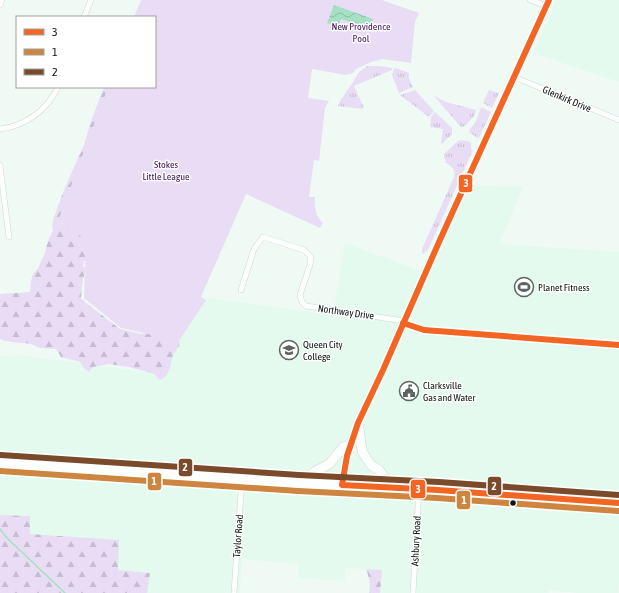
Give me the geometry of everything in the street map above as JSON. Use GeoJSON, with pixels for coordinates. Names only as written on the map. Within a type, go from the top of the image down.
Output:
{"type":"FeatureCollection","features":[{"type":"Feature","properties":{"kind":"highway"},"geometry":{"type":"LineString","coordinates":[[358,423],[362,451],[372,466],[379,470],[393,488]]}},
{"type":"Feature","properties":{"kind":"highway"},"geometry":{"type":"LineString","coordinates":[[299,482],[329,464],[343,447],[350,445]]}},
{"type":"Feature","properties":{"kind":"highway"},"geometry":{"type":"LineString","coordinates":[[0,463],[619,502]]}},
{"type":"Feature","properties":{"kind":"street"},"geometry":{"type":"LineString","coordinates":[[0,5],[2,0]]}},
{"type":"Feature","properties":{"kind":"street"},"geometry":{"type":"LineString","coordinates":[[84,16],[91,0]]}},
{"type":"Feature","properties":{"kind":"street"},"geometry":{"type":"LineString","coordinates":[[342,485],[350,445],[358,423],[548,3],[530,0]]}},
{"type":"Feature","properties":{"kind":"street","name":"Glenkirk Drive"},"geometry":{"type":"LineString","coordinates":[[514,77],[619,120]]}},
{"type":"Feature","properties":{"kind":"street"},"geometry":{"type":"LineString","coordinates":[[0,129],[10,128],[28,121],[44,108],[58,88]]}},
{"type":"Feature","properties":{"kind":"street"},"geometry":{"type":"LineString","coordinates":[[0,165],[9,237]]}},
{"type":"Feature","properties":{"kind":"street","name":"Northway Drive"},"geometry":{"type":"LineString","coordinates":[[241,290],[254,249],[263,238],[304,250],[311,257],[300,295],[302,302],[306,306],[404,321]]}},
{"type":"Feature","properties":{"kind":"street","name":"Taylor Road"},"geometry":{"type":"LineString","coordinates":[[234,593],[242,479]]}},
{"type":"Feature","properties":{"kind":"street","name":"Ashbury Road"},"geometry":{"type":"LineString","coordinates":[[413,593],[419,489]]}},
{"type":"Feature","properties":{"kind":"shaded area"},"geometry":{"type":"Polygon","coordinates":[[[556,0],[619,0],[619,82],[533,53],[556,0]]]}},
{"type":"Feature","properties":{"kind":"shaded area"},"geometry":{"type":"Polygon","coordinates":[[[459,185],[523,187],[499,244],[619,252],[618,593],[577,593],[549,590],[549,593],[380,593],[382,570],[345,568],[345,581],[298,578],[298,564],[242,559],[240,593],[147,593],[150,573],[118,570],[119,540],[30,534],[30,516],[0,515],[0,356],[20,355],[167,375],[170,356],[207,298],[333,315],[345,243],[421,271],[459,185]]]}},
{"type":"Feature","properties":{"kind":"green space","name":"Stokes Little League"},"geometry":{"type":"Polygon","coordinates":[[[141,0],[382,0],[419,13],[415,22],[411,63],[382,59],[371,62],[356,69],[353,73],[346,75],[312,69],[308,98],[329,101],[325,108],[319,161],[314,160],[309,197],[315,197],[316,211],[323,223],[320,228],[246,194],[201,297],[206,300],[179,341],[121,328],[84,298],[86,241],[71,228],[58,221],[108,88],[156,88],[156,16],[134,16],[141,0]]]}},
{"type":"Feature","properties":{"kind":"green space"},"geometry":{"type":"Polygon","coordinates":[[[367,66],[392,68],[392,70],[354,86],[364,108],[338,106],[359,72],[367,66]]]}},
{"type":"Feature","properties":{"kind":"green space"},"geometry":{"type":"Polygon","coordinates":[[[394,68],[409,73],[409,78],[413,87],[399,93],[392,75],[394,68]]]}},
{"type":"Feature","properties":{"kind":"green space"},"geometry":{"type":"Polygon","coordinates":[[[104,88],[110,88],[87,240],[87,260],[84,261],[83,266],[86,269],[83,279],[81,298],[120,329],[141,334],[159,333],[179,336],[179,345],[173,355],[168,373],[160,380],[154,374],[129,367],[109,364],[93,367],[89,372],[80,362],[61,357],[56,349],[40,348],[31,344],[0,339],[0,294],[30,292],[33,274],[38,268],[45,253],[53,230],[53,220],[64,190],[84,145],[104,88]]]}},
{"type":"Feature","properties":{"kind":"green space"},"geometry":{"type":"Polygon","coordinates":[[[415,90],[434,111],[429,117],[400,95],[415,90]]]}},
{"type":"Feature","properties":{"kind":"green space"},"geometry":{"type":"Polygon","coordinates":[[[489,90],[499,93],[492,108],[483,103],[489,90]]]}},
{"type":"Feature","properties":{"kind":"green space"},"geometry":{"type":"Polygon","coordinates":[[[433,95],[446,102],[476,110],[474,116],[465,126],[461,127],[433,95]]]}},
{"type":"Feature","properties":{"kind":"green space"},"geometry":{"type":"Polygon","coordinates":[[[481,107],[491,112],[479,138],[469,132],[476,121],[481,107]]]}},
{"type":"Feature","properties":{"kind":"green space"},"geometry":{"type":"Polygon","coordinates":[[[435,112],[452,128],[452,134],[442,144],[443,129],[430,127],[431,117],[435,112]]]}},
{"type":"Feature","properties":{"kind":"green space"},"geometry":{"type":"Polygon","coordinates":[[[461,140],[471,143],[471,149],[473,150],[428,250],[423,254],[422,249],[454,177],[454,170],[445,162],[446,160],[444,158],[444,154],[461,140]]]}},
{"type":"Feature","properties":{"kind":"green space"},"geometry":{"type":"Polygon","coordinates":[[[0,515],[30,516],[30,534],[119,540],[118,570],[150,573],[147,593],[0,593],[0,515]]]}},
{"type":"Feature","properties":{"kind":"green space"},"geometry":{"type":"Polygon","coordinates":[[[366,569],[382,570],[380,593],[369,593],[370,587],[366,569]]]}},
{"type":"Feature","properties":{"kind":"water"},"geometry":{"type":"Polygon","coordinates":[[[334,5],[373,19],[369,29],[341,19],[338,27],[327,23],[334,5]]]}},
{"type":"Feature","properties":{"kind":"waterway"},"geometry":{"type":"LineString","coordinates":[[0,529],[7,538],[65,593]]}},
{"type":"Feature","properties":{"kind":"transit line","name":"3"},"geometry":{"type":"LineString","coordinates":[[549,0],[358,423],[347,456],[342,485],[438,490],[619,503]]}},
{"type":"Feature","properties":{"kind":"transit line","name":"3"},"geometry":{"type":"LineString","coordinates":[[403,323],[424,330],[619,345]]}},
{"type":"Feature","properties":{"kind":"transit line","name":"2"},"geometry":{"type":"LineString","coordinates":[[1,455],[299,475],[439,482],[619,495]]}},
{"type":"Feature","properties":{"kind":"transit line","name":"1"},"geometry":{"type":"LineString","coordinates":[[0,471],[298,491],[437,498],[618,511]]}},
{"type":"Feature","properties":{"kind":"place","name":"Planet Fitness"},"geometry":{"type":"Point","coordinates":[524,287]}},
{"type":"Feature","properties":{"kind":"place","name":"Queen City College"},"geometry":{"type":"Point","coordinates":[289,350]}},
{"type":"Feature","properties":{"kind":"place","name":"Clarksville Gas and Water"},"geometry":{"type":"Point","coordinates":[409,391]}},
{"type":"Feature","properties":{"kind":"park label","name":"New Providence Pool"},"geometry":{"type":"Point","coordinates":[361,32]}}]}
